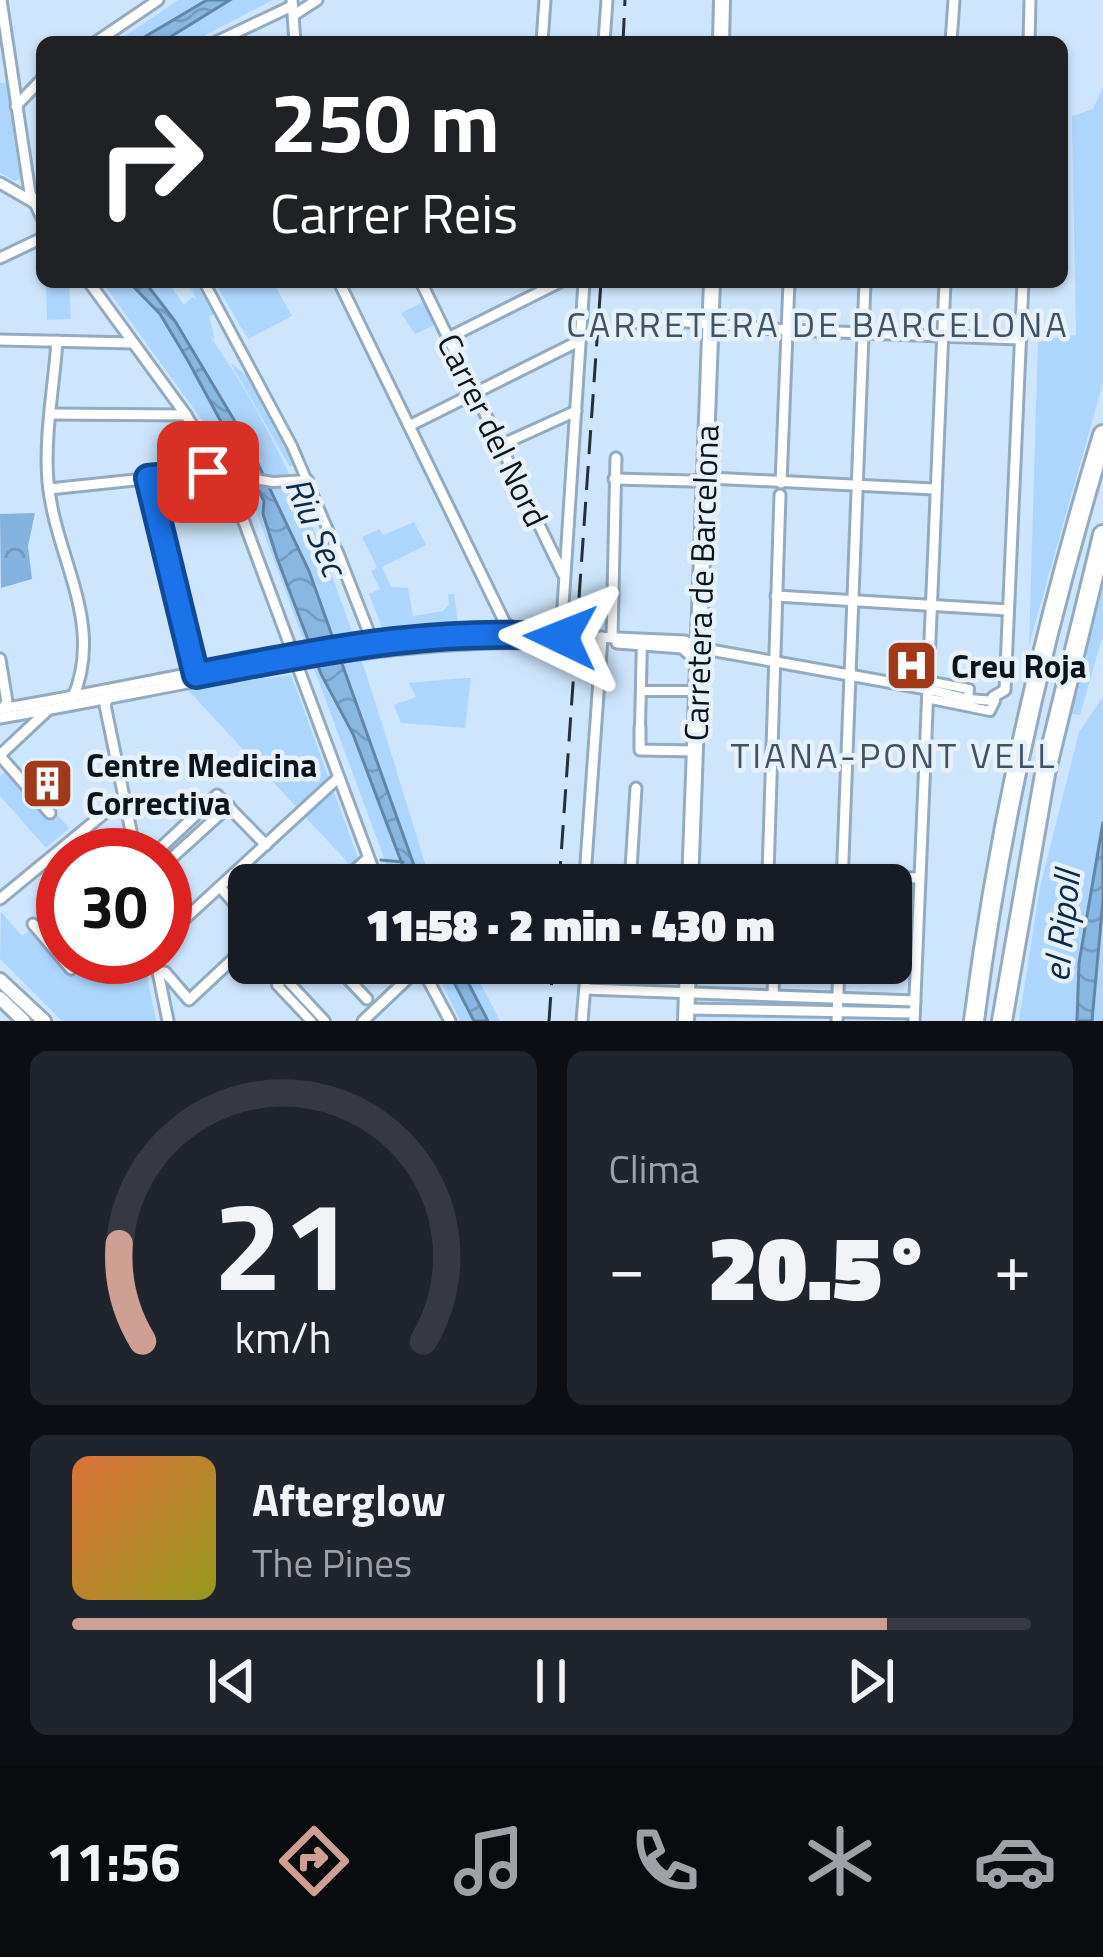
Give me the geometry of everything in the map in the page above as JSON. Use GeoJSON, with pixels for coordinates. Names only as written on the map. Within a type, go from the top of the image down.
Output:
{"type":"FeatureCollection","features":[{"type":"Feature","properties":{"kind":"highway"},"geometry":{"type":"LineString","coordinates":[[974,1021],[1021,753],[1103,435]]}},
{"type":"Feature","properties":{"kind":"highway"},"geometry":{"type":"LineString","coordinates":[[1002,1021],[1048,754],[1103,535]]}},
{"type":"Feature","properties":{"kind":"main road"},"geometry":{"type":"LineString","coordinates":[[721,36],[722,0]]}},
{"type":"Feature","properties":{"kind":"main road","name":"Carretera de Barcelona"},"geometry":{"type":"LineString","coordinates":[[691,864],[712,288]]}},
{"type":"Feature","properties":{"kind":"main road"},"geometry":{"type":"LineString","coordinates":[[686,1015],[687,984]]}},
{"type":"Feature","properties":{"kind":"street"},"geometry":{"type":"LineString","coordinates":[[1,0],[36,207]]}},
{"type":"Feature","properties":{"kind":"street"},"geometry":{"type":"LineString","coordinates":[[105,36],[158,0]]}},
{"type":"Feature","properties":{"kind":"street"},"geometry":{"type":"LineString","coordinates":[[229,36],[316,0]]}},
{"type":"Feature","properties":{"kind":"street"},"geometry":{"type":"LineString","coordinates":[[542,36],[544,0]]}},
{"type":"Feature","properties":{"kind":"street"},"geometry":{"type":"LineString","coordinates":[[604,36],[607,0]]}},
{"type":"Feature","properties":{"kind":"street"},"geometry":{"type":"LineString","coordinates":[[951,36],[954,0]]}},
{"type":"Feature","properties":{"kind":"street"},"geometry":{"type":"LineString","coordinates":[[1030,0],[1030,36]]}},
{"type":"Feature","properties":{"kind":"street"},"geometry":{"type":"LineString","coordinates":[[292,6],[294,36]]}},
{"type":"Feature","properties":{"kind":"street"},"geometry":{"type":"LineString","coordinates":[[10,65],[18,81],[36,81]]}},
{"type":"Feature","properties":{"kind":"street"},"geometry":{"type":"LineString","coordinates":[[16,106],[36,84]]}},
{"type":"Feature","properties":{"kind":"street"},"geometry":{"type":"LineString","coordinates":[[0,183],[33,202]]}},
{"type":"Feature","properties":{"kind":"street"},"geometry":{"type":"LineString","coordinates":[[0,258],[36,241]]}},
{"type":"Feature","properties":{"kind":"street"},"geometry":{"type":"LineString","coordinates":[[93,288],[230,475],[292,662],[370,864]]}},
{"type":"Feature","properties":{"kind":"street"},"geometry":{"type":"LineString","coordinates":[[207,288],[308,480],[369,647]]}},
{"type":"Feature","properties":{"kind":"street"},"geometry":{"type":"LineString","coordinates":[[342,288],[509,628],[565,639]]}},
{"type":"Feature","properties":{"kind":"street","name":"Carrer del Nord"},"geometry":{"type":"LineString","coordinates":[[425,288],[565,578]]}},
{"type":"Feature","properties":{"kind":"street"},"geometry":{"type":"LineString","coordinates":[[448,338],[548,288]]}},
{"type":"Feature","properties":{"kind":"street"},"geometry":{"type":"LineString","coordinates":[[565,639],[583,288]]}},
{"type":"Feature","properties":{"kind":"street"},"geometry":{"type":"LineString","coordinates":[[781,483],[789,288]]}},
{"type":"Feature","properties":{"kind":"street"},"geometry":{"type":"LineString","coordinates":[[843,864],[865,288]]}},
{"type":"Feature","properties":{"kind":"street"},"geometry":{"type":"LineString","coordinates":[[914,1012],[945,288]]}},
{"type":"Feature","properties":{"kind":"street"},"geometry":{"type":"LineString","coordinates":[[993,697],[1005,690],[1023,288]]}},
{"type":"Feature","properties":{"kind":"street"},"geometry":{"type":"LineString","coordinates":[[626,325],[651,319],[787,330],[1021,339]]}},
{"type":"Feature","properties":{"kind":"street"},"geometry":{"type":"LineString","coordinates":[[0,340],[133,343]]}},
{"type":"Feature","properties":{"kind":"street"},"geometry":{"type":"LineString","coordinates":[[409,426],[579,340]]}},
{"type":"Feature","properties":{"kind":"street"},"geometry":{"type":"LineString","coordinates":[[57,341],[49,489],[85,621],[80,678],[97,703],[130,828]]}},
{"type":"Feature","properties":{"kind":"street"},"geometry":{"type":"LineString","coordinates":[[501,445],[576,410]]}},
{"type":"Feature","properties":{"kind":"street"},"geometry":{"type":"LineString","coordinates":[[52,414],[186,415]]}},
{"type":"Feature","properties":{"kind":"street"},"geometry":{"type":"LineString","coordinates":[[586,863],[616,458]]}},
{"type":"Feature","properties":{"kind":"street"},"geometry":{"type":"LineString","coordinates":[[49,489],[230,475],[308,480]]}},
{"type":"Feature","properties":{"kind":"street"},"geometry":{"type":"LineString","coordinates":[[148,478],[196,675]]}},
{"type":"Feature","properties":{"kind":"street"},"geometry":{"type":"LineString","coordinates":[[614,479],[704,478],[934,489]]}},
{"type":"Feature","properties":{"kind":"street"},"geometry":{"type":"LineString","coordinates":[[774,864],[780,496]]}},
{"type":"Feature","properties":{"kind":"street"},"geometry":{"type":"LineString","coordinates":[[776,596],[1008,610]]}},
{"type":"Feature","properties":{"kind":"street"},"geometry":{"type":"LineString","coordinates":[[493,642],[503,618]]}},
{"type":"Feature","properties":{"kind":"street"},"geometry":{"type":"LineString","coordinates":[[493,642],[511,635],[538,635]]}},
{"type":"Feature","properties":{"kind":"street"},"geometry":{"type":"LineString","coordinates":[[5,706],[50,710],[97,703],[369,647],[565,639]]}},
{"type":"Feature","properties":{"kind":"street"},"geometry":{"type":"LineString","coordinates":[[605,640],[697,647],[930,690],[969,702]]}},
{"type":"Feature","properties":{"kind":"street"},"geometry":{"type":"LineString","coordinates":[[642,641],[697,647]]}},
{"type":"Feature","properties":{"kind":"street"},"geometry":{"type":"LineString","coordinates":[[642,641],[640,750],[695,751]]}},
{"type":"Feature","properties":{"kind":"street"},"geometry":{"type":"LineString","coordinates":[[0,658],[5,706]]}},
{"type":"Feature","properties":{"kind":"street"},"geometry":{"type":"LineString","coordinates":[[50,812],[0,756],[60,703],[97,703],[113,693],[160,681],[292,662]]}},
{"type":"Feature","properties":{"kind":"street"},"geometry":{"type":"LineString","coordinates":[[5,706],[97,703],[160,681]]}},
{"type":"Feature","properties":{"kind":"street"},"geometry":{"type":"LineString","coordinates":[[641,691],[697,691]]}},
{"type":"Feature","properties":{"kind":"street"},"geometry":{"type":"LineString","coordinates":[[5,706],[50,710]]}},
{"type":"Feature","properties":{"kind":"street"},"geometry":{"type":"LineString","coordinates":[[192,912],[338,778]]}},
{"type":"Feature","properties":{"kind":"street"},"geometry":{"type":"LineString","coordinates":[[631,864],[636,788]]}},
{"type":"Feature","properties":{"kind":"street"},"geometry":{"type":"LineString","coordinates":[[182,828],[218,795],[266,845]]}},
{"type":"Feature","properties":{"kind":"street"},"geometry":{"type":"LineString","coordinates":[[0,899],[124,797]]}},
{"type":"Feature","properties":{"kind":"street"},"geometry":{"type":"LineString","coordinates":[[192,840],[229,806]]}},
{"type":"Feature","properties":{"kind":"street"},"geometry":{"type":"LineString","coordinates":[[362,864],[368,859]]}},
{"type":"Feature","properties":{"kind":"street"},"geometry":{"type":"LineString","coordinates":[[912,878],[918,878]]}},
{"type":"Feature","properties":{"kind":"street"},"geometry":{"type":"LineString","coordinates":[[220,886],[228,895]]}},
{"type":"Feature","properties":{"kind":"street"},"geometry":{"type":"LineString","coordinates":[[33,924],[36,928]]}},
{"type":"Feature","properties":{"kind":"street"},"geometry":{"type":"LineString","coordinates":[[175,984],[189,1000],[228,964]]}},
{"type":"Feature","properties":{"kind":"street"},"geometry":{"type":"LineString","coordinates":[[0,980],[44,1021]]}},
{"type":"Feature","properties":{"kind":"street"},"geometry":{"type":"LineString","coordinates":[[161,984],[168,1021]]}},
{"type":"Feature","properties":{"kind":"street"},"geometry":{"type":"LineString","coordinates":[[278,984],[309,1013],[325,1021]]}},
{"type":"Feature","properties":{"kind":"street"},"geometry":{"type":"LineString","coordinates":[[353,984],[367,999]]}},
{"type":"Feature","properties":{"kind":"street"},"geometry":{"type":"LineString","coordinates":[[363,1021],[400,984]]}},
{"type":"Feature","properties":{"kind":"street"},"geometry":{"type":"LineString","coordinates":[[431,984],[450,1021]]}},
{"type":"Feature","properties":{"kind":"street"},"geometry":{"type":"LineString","coordinates":[[582,1021],[585,984]]}},
{"type":"Feature","properties":{"kind":"street"},"geometry":{"type":"LineString","coordinates":[[773,984],[773,995]]}},
{"type":"Feature","properties":{"kind":"street"},"geometry":{"type":"LineString","coordinates":[[837,1016],[838,984]]}},
{"type":"Feature","properties":{"kind":"street"},"geometry":{"type":"LineString","coordinates":[[585,988],[838,998],[914,1012]]}},
{"type":"Feature","properties":{"kind":"street"},"geometry":{"type":"LineString","coordinates":[[0,998],[24,1021]]}},
{"type":"Feature","properties":{"kind":"street"},"geometry":{"type":"LineString","coordinates":[[686,1015],[914,1012]]}},
{"type":"Feature","properties":{"kind":"shaded area"},"geometry":{"type":"Polygon","coordinates":[[[178,0],[273,0],[204,36],[125,36],[178,0]]]}},
{"type":"Feature","properties":{"kind":"shaded area"},"geometry":{"type":"Polygon","coordinates":[[[0,83],[6,83],[20,178],[15,181],[0,173],[0,83]]]}},
{"type":"Feature","properties":{"kind":"shaded area"},"geometry":{"type":"Polygon","coordinates":[[[1103,87],[1103,383],[1029,645],[1038,340],[1076,335],[1072,116],[1093,109],[1103,87]]]}},
{"type":"Feature","properties":{"kind":"shaded area"},"geometry":{"type":"Polygon","coordinates":[[[46,288],[69,288],[71,319],[47,320],[46,288]]]}},
{"type":"Feature","properties":{"kind":"shaded area"},"geometry":{"type":"Polygon","coordinates":[[[106,288],[172,288],[184,305],[196,299],[191,288],[204,288],[203,296],[209,295],[217,314],[209,316],[215,339],[210,336],[250,398],[315,532],[425,864],[386,864],[255,509],[228,456],[106,288]]]}},
{"type":"Feature","properties":{"kind":"shaded area"},"geometry":{"type":"Polygon","coordinates":[[[218,288],[276,288],[292,316],[248,339],[218,288]]]}},
{"type":"Feature","properties":{"kind":"shaded area"},"geometry":{"type":"Polygon","coordinates":[[[425,301],[436,324],[415,334],[401,313],[425,301]]]}},
{"type":"Feature","properties":{"kind":"shaded area"},"geometry":{"type":"Polygon","coordinates":[[[230,362],[253,381],[296,464],[290,467],[230,362]]]}},
{"type":"Feature","properties":{"kind":"shaded area"},"geometry":{"type":"Polygon","coordinates":[[[414,522],[426,545],[382,567],[391,587],[408,588],[413,616],[443,611],[449,604],[448,594],[454,594],[459,629],[383,630],[369,594],[380,589],[371,571],[377,567],[362,537],[379,529],[383,535],[414,522]]]}},
{"type":"Feature","properties":{"kind":"shaded area"},"geometry":{"type":"Polygon","coordinates":[[[1103,587],[1103,635],[1080,715],[1071,714],[1103,587]]]}},
{"type":"Feature","properties":{"kind":"shaded area"},"geometry":{"type":"Polygon","coordinates":[[[291,675],[358,858],[349,864],[186,688],[291,675]]]}},
{"type":"Feature","properties":{"kind":"shaded area"},"geometry":{"type":"Polygon","coordinates":[[[471,678],[465,728],[401,723],[394,705],[416,697],[409,683],[471,678]]]}},
{"type":"Feature","properties":{"kind":"shaded area"},"geometry":{"type":"Polygon","coordinates":[[[1103,697],[1103,822],[1079,963],[1077,1021],[1019,1021],[1040,887],[1079,732],[1103,697]]]}},
{"type":"Feature","properties":{"kind":"shaded area"},"geometry":{"type":"Polygon","coordinates":[[[12,765],[69,828],[36,828],[36,837],[0,796],[0,776],[12,765]]]}},
{"type":"Feature","properties":{"kind":"shaded area"},"geometry":{"type":"Polygon","coordinates":[[[1103,900],[1103,1021],[1092,1021],[1091,1011],[1103,900]]]}},
{"type":"Feature","properties":{"kind":"shaded area"},"geometry":{"type":"Polygon","coordinates":[[[1,912],[22,936],[31,929],[36,934],[36,984],[148,984],[156,1021],[62,1021],[0,959],[1,912]]]}},
{"type":"Feature","properties":{"kind":"shaded area"},"geometry":{"type":"Polygon","coordinates":[[[442,984],[481,984],[500,1021],[460,1021],[442,984]]]}},
{"type":"Feature","properties":{"kind":"green space"},"geometry":{"type":"Polygon","coordinates":[[[35,513],[28,546],[32,579],[1,588],[0,514],[35,513]]]}},
{"type":"Feature","properties":{"kind":"water"},"geometry":{"type":"Polygon","coordinates":[[[207,0],[230,0],[172,36],[146,36],[207,0]]]}},
{"type":"Feature","properties":{"kind":"water"},"geometry":{"type":"Polygon","coordinates":[[[135,288],[150,288],[175,321],[249,445],[309,571],[414,864],[402,864],[353,734],[321,674],[277,558],[263,514],[264,501],[160,314],[135,288]]]}},
{"type":"Feature","properties":{"kind":"water"},"geometry":{"type":"Polygon","coordinates":[[[1103,822],[1103,900],[1092,1021],[1077,1021],[1079,963],[1103,822]]]}},
{"type":"Feature","properties":{"kind":"water"},"geometry":{"type":"Polygon","coordinates":[[[455,984],[469,984],[488,1021],[474,1021],[455,984]]]}},
{"type":"Feature","properties":{"kind":"waterway"},"geometry":{"type":"LineString","coordinates":[[381,860],[403,862]]}},
{"type":"Feature","properties":{"kind":"tunnel"},"geometry":{"type":"LineString","coordinates":[[567,637],[594,637]]}},
{"type":"Feature","properties":{"kind":"tunnel"},"geometry":{"type":"LineString","coordinates":[[567,644],[594,645]]}},
{"type":"Feature","properties":{"kind":"railway"},"geometry":{"type":"LineString","coordinates":[[623,36],[625,0]]}},
{"type":"Feature","properties":{"kind":"railway"},"geometry":{"type":"LineString","coordinates":[[560,864],[601,288]]}},
{"type":"Feature","properties":{"kind":"railway"},"geometry":{"type":"LineString","coordinates":[[549,1021],[552,984]]}},
{"type":"Feature","properties":{"kind":"place","name":"Creu Roja"},"geometry":{"type":"Point","coordinates":[912,666]}},
{"type":"Feature","properties":{"kind":"place","name":"Centre Medicina Correctiva"},"geometry":{"type":"Point","coordinates":[47,784]}},
{"type":"Feature","properties":{"kind":"district","name":"CARRETERA DE BARCELONA"},"geometry":{"type":"Point","coordinates":[818,323]}},
{"type":"Feature","properties":{"kind":"district","name":"TIANA-PONT VELL"},"geometry":{"type":"Point","coordinates":[894,754]}},
{"type":"Feature","properties":{"kind":"route"},"geometry":{"type":"LineString","coordinates":[[208,472],[148,478],[196,675],[383,640],[442,635],[561,637]]}},
{"type":"Feature","properties":{"kind":"water label","name":"Riu Sec"},"geometry":{"type":"Point","coordinates":[317,526]}},
{"type":"Feature","properties":{"kind":"water label","name":"el Ripoll"},"geometry":{"type":"Point","coordinates":[1061,926]}}]}
